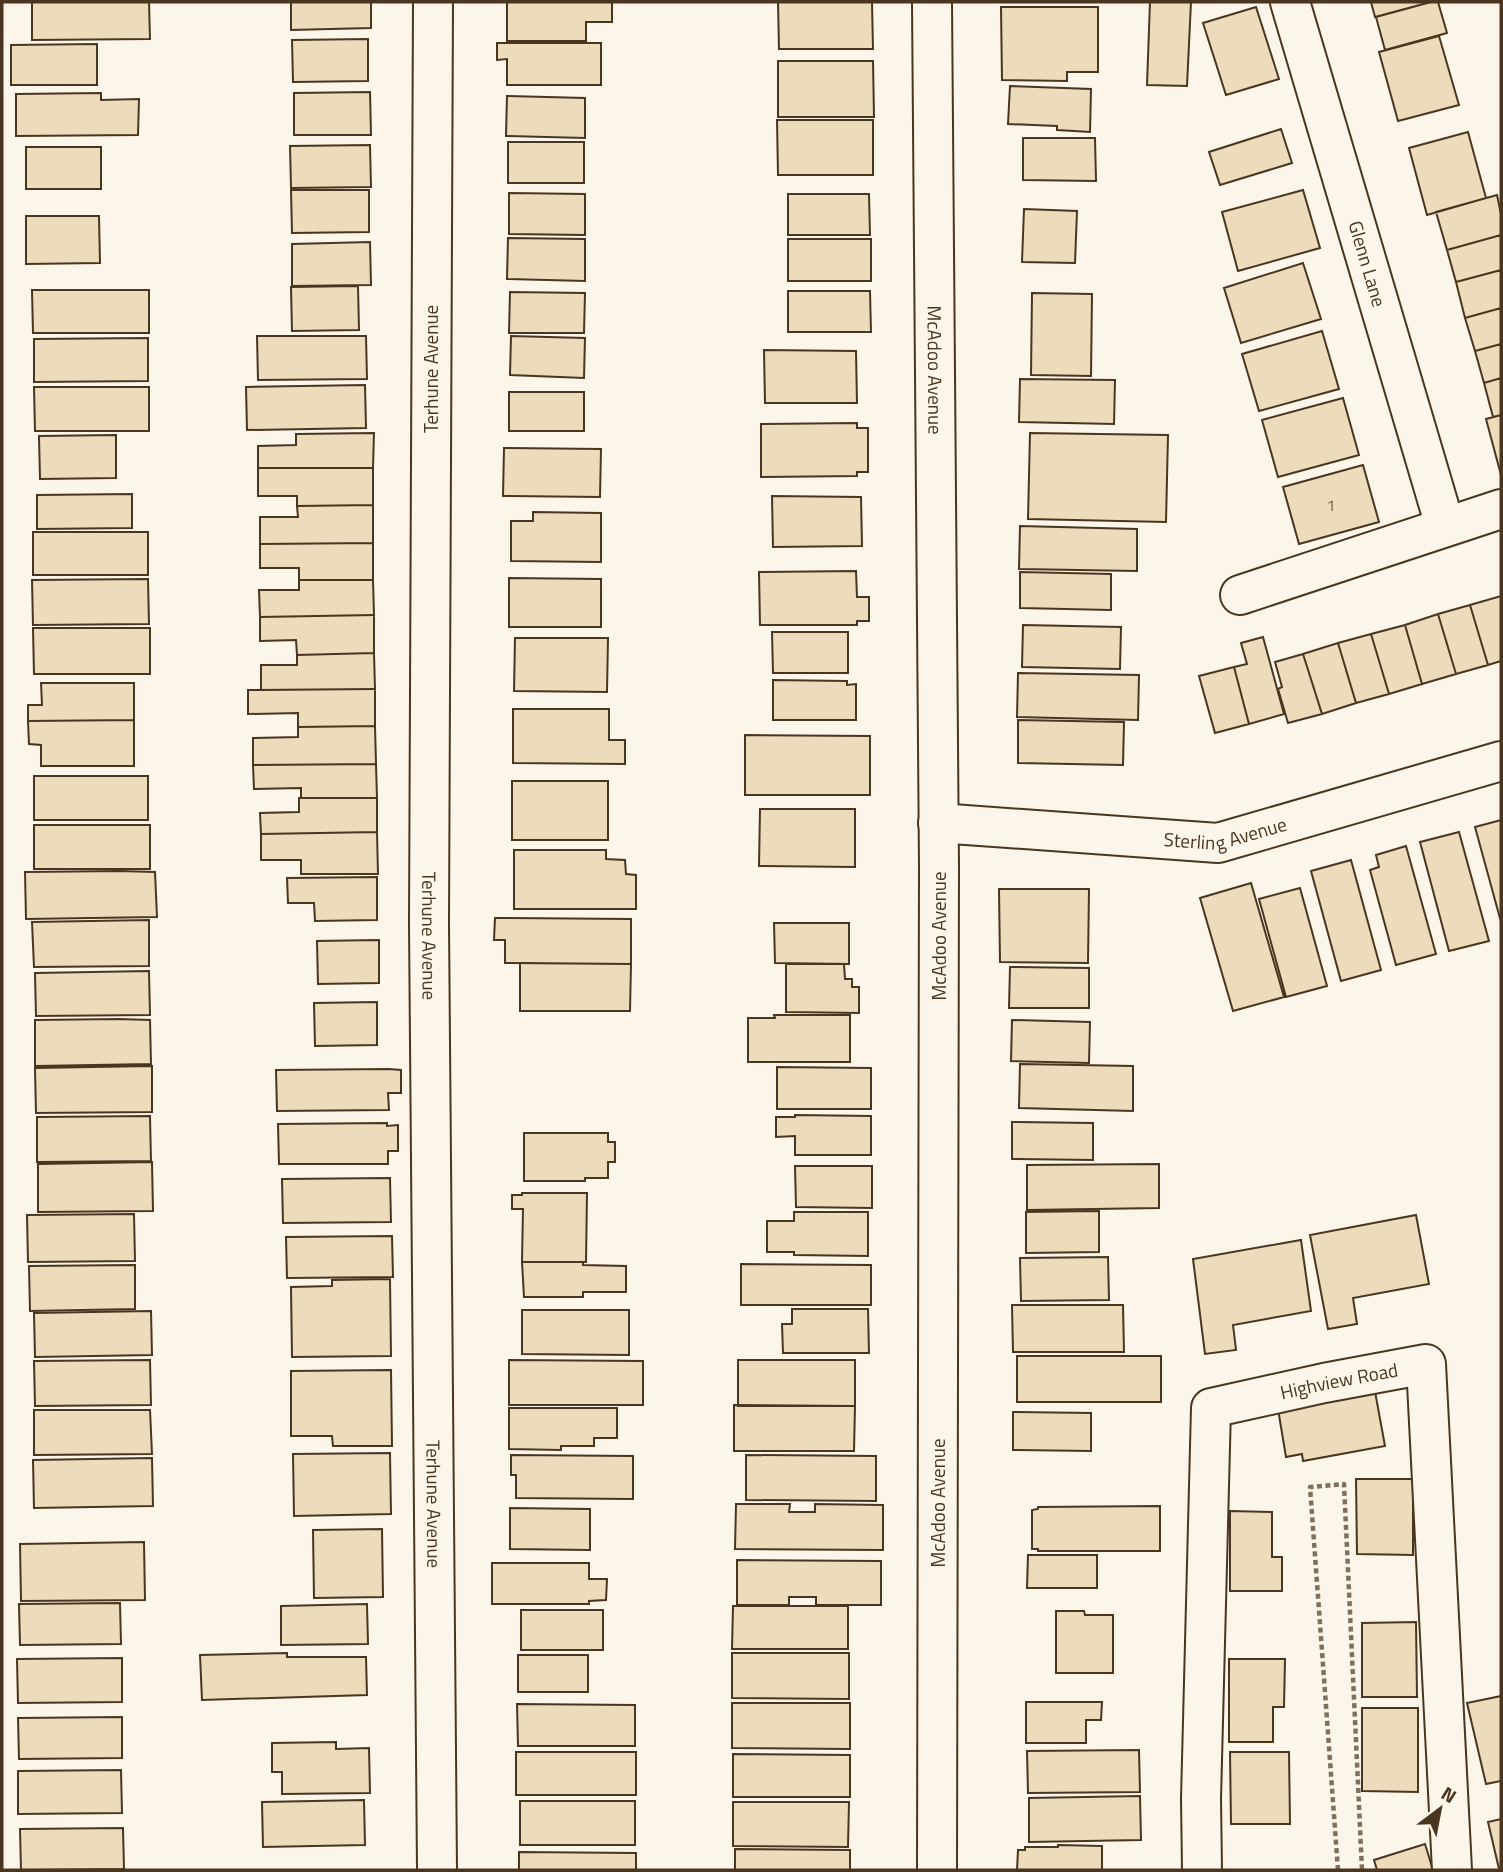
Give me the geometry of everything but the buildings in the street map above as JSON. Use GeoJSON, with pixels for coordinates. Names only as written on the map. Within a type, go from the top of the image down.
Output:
{"type":"FeatureCollection","features":[{"type":"Feature","properties":{"kind":"street","name":"Terhune Avenue"},"geometry":{"type":"LineString","coordinates":[[433,2],[429,938],[437,1870]]}},
{"type":"Feature","properties":{"kind":"street","name":"McAdoo Avenue"},"geometry":{"type":"LineString","coordinates":[[932,2],[938,823],[937,1870]]}},
{"type":"Feature","properties":{"kind":"street","name":"Glenn Lane"},"geometry":{"type":"LineString","coordinates":[[1290,2],[1445,526]]}},
{"type":"Feature","properties":{"kind":"street"},"geometry":{"type":"LineString","coordinates":[[1240,595],[1501,509]]}},
{"type":"Feature","properties":{"kind":"street","name":"Sterling Avenue"},"geometry":{"type":"LineString","coordinates":[[938,823],[1217,843],[1501,761]]}},
{"type":"Feature","properties":{"kind":"street","name":"Highview Road"},"geometry":{"type":"LineString","coordinates":[[1202,1870],[1200,1799],[1211,1408],[1426,1364],[1451,1870]]}},
{"type":"Feature","properties":{"kind":"path"},"geometry":{"type":"LineString","coordinates":[[1338,1870],[1310,1487],[1344,1484],[1362,1870]]}}]}
